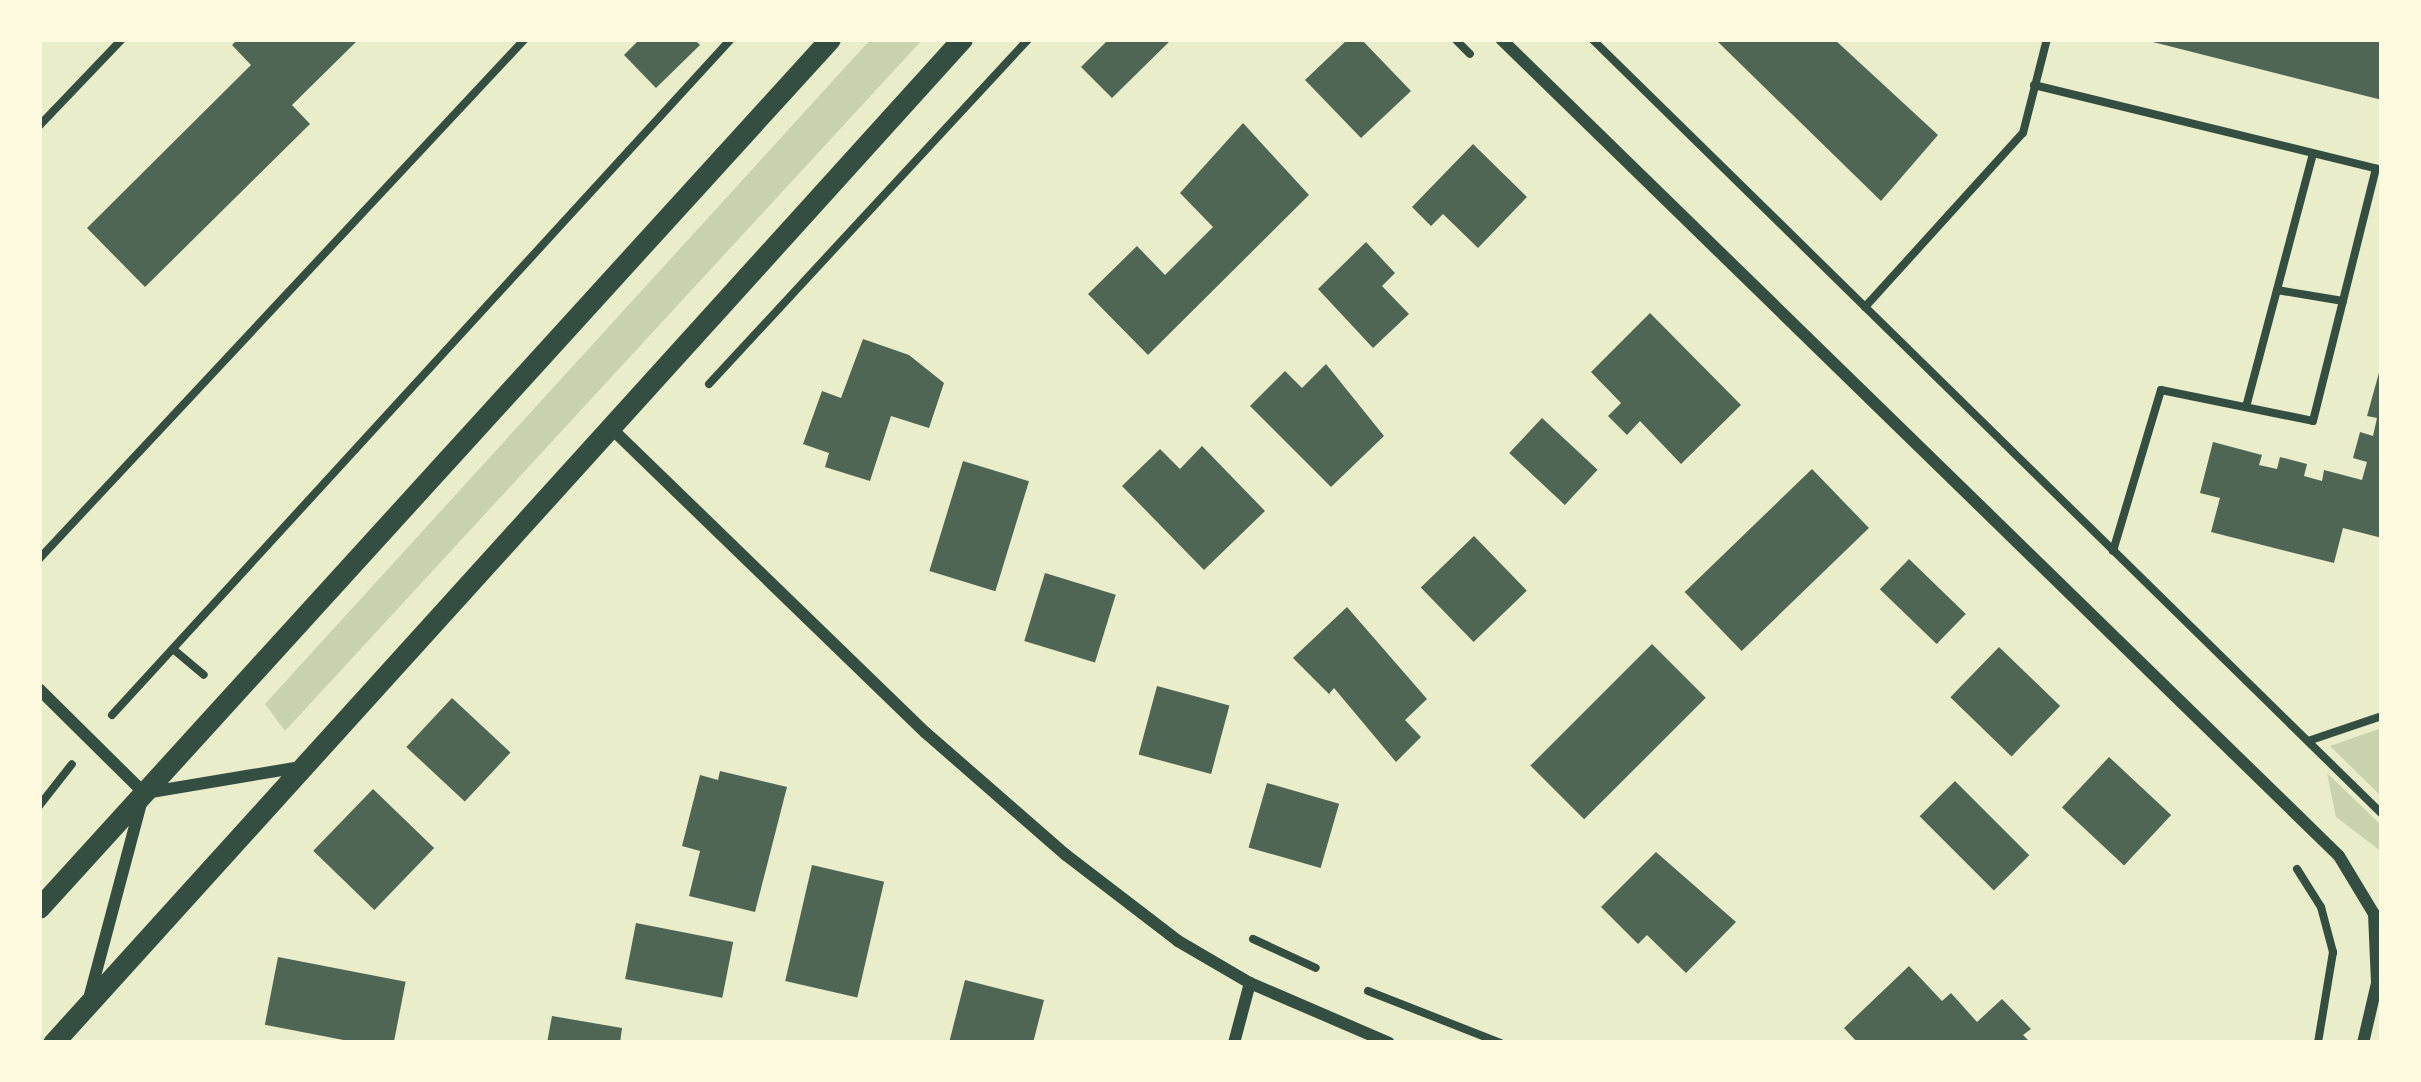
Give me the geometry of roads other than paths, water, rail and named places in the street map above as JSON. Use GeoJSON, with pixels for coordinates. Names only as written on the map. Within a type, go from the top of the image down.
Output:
{"type":"FeatureCollection","features":[{"type":"Feature","properties":{"kind":"street"},"geometry":{"type":"LineString","coordinates":[[39,908],[830,39]]}},
{"type":"Feature","properties":{"kind":"street"},"geometry":{"type":"LineString","coordinates":[[52,1043],[962,39]]}},
{"type":"Feature","properties":{"kind":"street"},"geometry":{"type":"LineString","coordinates":[[1501,39],[2339,856],[2378,912],[2377,983],[2363,1043]]}},
{"type":"Feature","properties":{"kind":"street"},"geometry":{"type":"LineString","coordinates":[[611,428],[1031,824],[1178,941],[1250,983],[1389,1043]]}},
{"type":"Feature","properties":{"kind":"street"},"geometry":{"type":"LineString","coordinates":[[39,689],[144,793]]}},
{"type":"Feature","properties":{"kind":"street"},"geometry":{"type":"LineString","coordinates":[[144,793],[300,766]]}},
{"type":"Feature","properties":{"kind":"street"},"geometry":{"type":"LineString","coordinates":[[87,1004],[144,793]]}},
{"type":"Feature","properties":{"kind":"street"},"geometry":{"type":"LineString","coordinates":[[1234,1043],[1250,983]]}}]}
